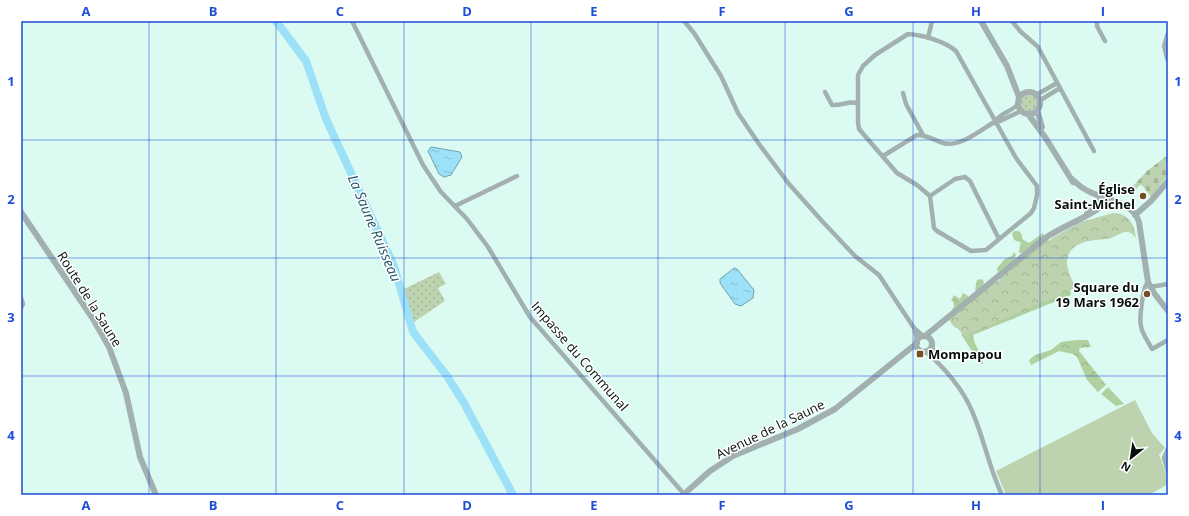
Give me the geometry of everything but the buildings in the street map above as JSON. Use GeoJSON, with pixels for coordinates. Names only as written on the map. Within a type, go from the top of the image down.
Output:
{"type":"FeatureCollection","features":[{"type":"Feature","properties":{"kind":"street","name":"Impasse du Communal"},"geometry":{"type":"LineString","coordinates":[[352,21],[423,165],[441,192],[467,218],[488,247],[530,317],[684,495]]}},
{"type":"Feature","properties":{"kind":"street"},"geometry":{"type":"LineString","coordinates":[[684,21],[694,33],[721,76],[738,113],[759,144],[790,184],[822,221],[855,256],[879,275],[914,328],[920,339],[922,351],[938,362],[962,393],[973,411],[989,464],[1002,495]]}},
{"type":"Feature","properties":{"kind":"street"},"geometry":{"type":"LineString","coordinates":[[928,38],[932,21]]}},
{"type":"Feature","properties":{"kind":"street"},"geometry":{"type":"LineString","coordinates":[[981,21],[1010,74],[1018,100],[1025,112],[1045,136],[1072,179],[1085,190],[1132,212],[1140,228],[1149,285],[1168,311]]}},
{"type":"Feature","properties":{"kind":"street"},"geometry":{"type":"LineString","coordinates":[[1012,21],[1020,32],[1035,43],[1094,151]]}},
{"type":"Feature","properties":{"kind":"street"},"geometry":{"type":"LineString","coordinates":[[1097,21],[1097,26],[1105,41]]}},
{"type":"Feature","properties":{"kind":"street"},"geometry":{"type":"LineString","coordinates":[[908,34],[928,38],[949,46],[956,51],[1016,158],[1037,186],[1037,195],[1031,213],[986,250],[971,251],[941,235],[934,228],[930,196],[918,185],[897,173],[859,129],[857,103],[858,75],[863,66],[876,55],[908,34]]}},
{"type":"Feature","properties":{"kind":"street"},"geometry":{"type":"LineString","coordinates":[[1168,35],[1165,46],[1168,59]]}},
{"type":"Feature","properties":{"kind":"street"},"geometry":{"type":"LineString","coordinates":[[1010,74],[1026,92],[1036,94],[1058,86]]}},
{"type":"Feature","properties":{"kind":"street"},"geometry":{"type":"LineString","coordinates":[[1045,136],[1037,110],[1040,101],[1058,86]]}},
{"type":"Feature","properties":{"kind":"street"},"geometry":{"type":"LineString","coordinates":[[825,92],[832,104],[838,105],[848,101],[857,103]]}},
{"type":"Feature","properties":{"kind":"street"},"geometry":{"type":"LineString","coordinates":[[883,156],[913,137],[923,135],[954,145],[996,121],[998,117],[1015,108],[1018,100],[1026,92]]}},
{"type":"Feature","properties":{"kind":"street"},"geometry":{"type":"LineString","coordinates":[[903,93],[906,104],[923,135]]}},
{"type":"Feature","properties":{"kind":"street"},"geometry":{"type":"LineString","coordinates":[[1036,94],[1040,101]]}},
{"type":"Feature","properties":{"kind":"street"},"geometry":{"type":"LineString","coordinates":[[996,121],[1000,122],[1025,112],[1037,110]]}},
{"type":"Feature","properties":{"kind":"street"},"geometry":{"type":"LineString","coordinates":[[455,206],[517,176]]}},
{"type":"Feature","properties":{"kind":"street"},"geometry":{"type":"LineString","coordinates":[[930,196],[955,179],[965,177],[970,181],[1000,239]]}},
{"type":"Feature","properties":{"kind":"street"},"geometry":{"type":"LineString","coordinates":[[1132,212],[1144,206],[1168,181]]}},
{"type":"Feature","properties":{"kind":"street","name":"Avenue de la Saune"},"geometry":{"type":"LineString","coordinates":[[684,495],[710,471],[733,456],[822,418],[835,409],[905,354],[920,339],[1044,239],[1063,226],[1087,214],[1104,200]]}},
{"type":"Feature","properties":{"kind":"street","name":"Route de la Saune"},"geometry":{"type":"LineString","coordinates":[[21,212],[109,347],[126,393],[140,457],[156,495]]}},
{"type":"Feature","properties":{"kind":"street"},"geometry":{"type":"LineString","coordinates":[[1168,284],[1149,285],[1144,289],[1140,325],[1152,349],[1168,340]]}},
{"type":"Feature","properties":{"kind":"street"},"geometry":{"type":"LineString","coordinates":[[21,298],[23,304],[21,308]]}},
{"type":"Feature","properties":{"kind":"street","name":"Avenue de la Saune"},"geometry":{"type":"LineString","coordinates":[[932,344],[938,326]]}},
{"type":"Feature","properties":{"kind":"street"},"geometry":{"type":"LineString","coordinates":[[920,339],[932,344],[938,362]]}},
{"type":"Feature","properties":{"kind":"street"},"geometry":{"type":"LineString","coordinates":[[922,351],[932,344]]}},
{"type":"Feature","properties":{"kind":"street","name":"Avenue de la Saune"},"geometry":{"type":"LineString","coordinates":[[905,354],[922,351]]}},
{"type":"Feature","properties":{"kind":"street"},"geometry":{"type":"LineString","coordinates":[[1168,449],[1164,458],[1168,471]]}},
{"type":"Feature","properties":{"kind":"green space"},"geometry":{"type":"Polygon","coordinates":[[[1029,95],[1035,97],[1037,103],[1035,109],[1029,111],[1023,109],[1021,103],[1023,97],[1029,95]]]}},
{"type":"Feature","properties":{"kind":"green space"},"geometry":{"type":"Polygon","coordinates":[[[1168,155],[1168,175],[1151,197],[1142,185],[1134,191],[1132,187],[1147,171],[1168,155]]]}},
{"type":"Feature","properties":{"kind":"green space"},"geometry":{"type":"Polygon","coordinates":[[[1113,213],[1123,215],[1130,220],[1134,228],[1136,238],[1129,232],[1125,232],[1110,238],[1093,240],[1075,247],[1068,257],[1067,264],[1075,288],[965,336],[949,320],[1054,237],[1081,222],[1113,213]]]}},
{"type":"Feature","properties":{"kind":"green space"},"geometry":{"type":"Polygon","coordinates":[[[1014,231],[1019,231],[1022,235],[1022,239],[1029,243],[1043,233],[1045,241],[1049,240],[1050,243],[1048,247],[1051,249],[1052,253],[1056,250],[1060,256],[1061,266],[1058,269],[1053,267],[1051,263],[1044,264],[1036,256],[1038,261],[1034,267],[1023,272],[1013,274],[1008,280],[1004,299],[997,301],[994,295],[993,308],[989,305],[987,298],[985,297],[983,301],[990,321],[999,318],[1004,312],[1015,310],[1021,305],[1023,307],[1026,306],[1042,298],[1048,297],[1049,294],[1070,287],[1071,295],[973,335],[983,364],[980,364],[961,334],[968,330],[973,332],[984,323],[981,322],[976,314],[977,311],[973,310],[969,319],[964,321],[959,319],[956,328],[951,321],[951,316],[955,314],[952,309],[954,307],[953,301],[951,301],[954,295],[960,299],[963,293],[968,296],[968,299],[974,298],[973,294],[977,291],[975,290],[977,280],[982,279],[984,282],[983,288],[985,289],[998,281],[1000,282],[1001,275],[1011,271],[1007,267],[1002,269],[1000,272],[997,271],[997,268],[1005,259],[1012,256],[1014,252],[1016,255],[1012,264],[1013,266],[1039,247],[1039,243],[1027,249],[1026,253],[1019,253],[1020,244],[1022,243],[1014,240],[1012,234],[1014,231]]]}},
{"type":"Feature","properties":{"kind":"green space"},"geometry":{"type":"Polygon","coordinates":[[[439,272],[446,284],[438,288],[445,301],[414,322],[404,289],[439,272]]]}},
{"type":"Feature","properties":{"kind":"green space"},"geometry":{"type":"Polygon","coordinates":[[[1088,340],[1091,347],[1080,348],[1079,351],[1106,385],[1098,392],[1087,380],[1077,357],[1073,354],[1059,351],[1031,365],[1029,360],[1035,355],[1051,350],[1061,342],[1088,340]]]}},
{"type":"Feature","properties":{"kind":"green space"},"geometry":{"type":"Polygon","coordinates":[[[1108,387],[1124,404],[1116,406],[1101,394],[1108,387]]]}},
{"type":"Feature","properties":{"kind":"green space"},"geometry":{"type":"Polygon","coordinates":[[[1135,400],[1152,433],[1165,448],[1159,455],[1168,478],[1168,484],[1149,495],[1006,495],[996,471],[1135,400]]]}},
{"type":"Feature","properties":{"kind":"water"},"geometry":{"type":"Polygon","coordinates":[[[431,147],[460,152],[462,157],[451,175],[444,177],[439,174],[428,151],[431,147]]]}},
{"type":"Feature","properties":{"kind":"water"},"geometry":{"type":"Polygon","coordinates":[[[734,268],[737,269],[754,290],[753,298],[741,306],[735,304],[720,283],[720,279],[734,268]]]}},
{"type":"Feature","properties":{"kind":"waterway","name":"La Saune Ruisseau"},"geometry":{"type":"LineString","coordinates":[[276,21],[306,61],[326,119],[394,266],[413,332],[447,376],[464,403],[513,495]]}},
{"type":"Feature","properties":{"kind":"place","name":"Église Saint-Michel"},"geometry":{"type":"Point","coordinates":[1143,196]}},
{"type":"Feature","properties":{"kind":"place","name":"Square du 19 Mars 1962"},"geometry":{"type":"Point","coordinates":[1147,294]}},
{"type":"Feature","properties":{"kind":"place","name":"Mompapou"},"geometry":{"type":"Point","coordinates":[920,354]}}]}
